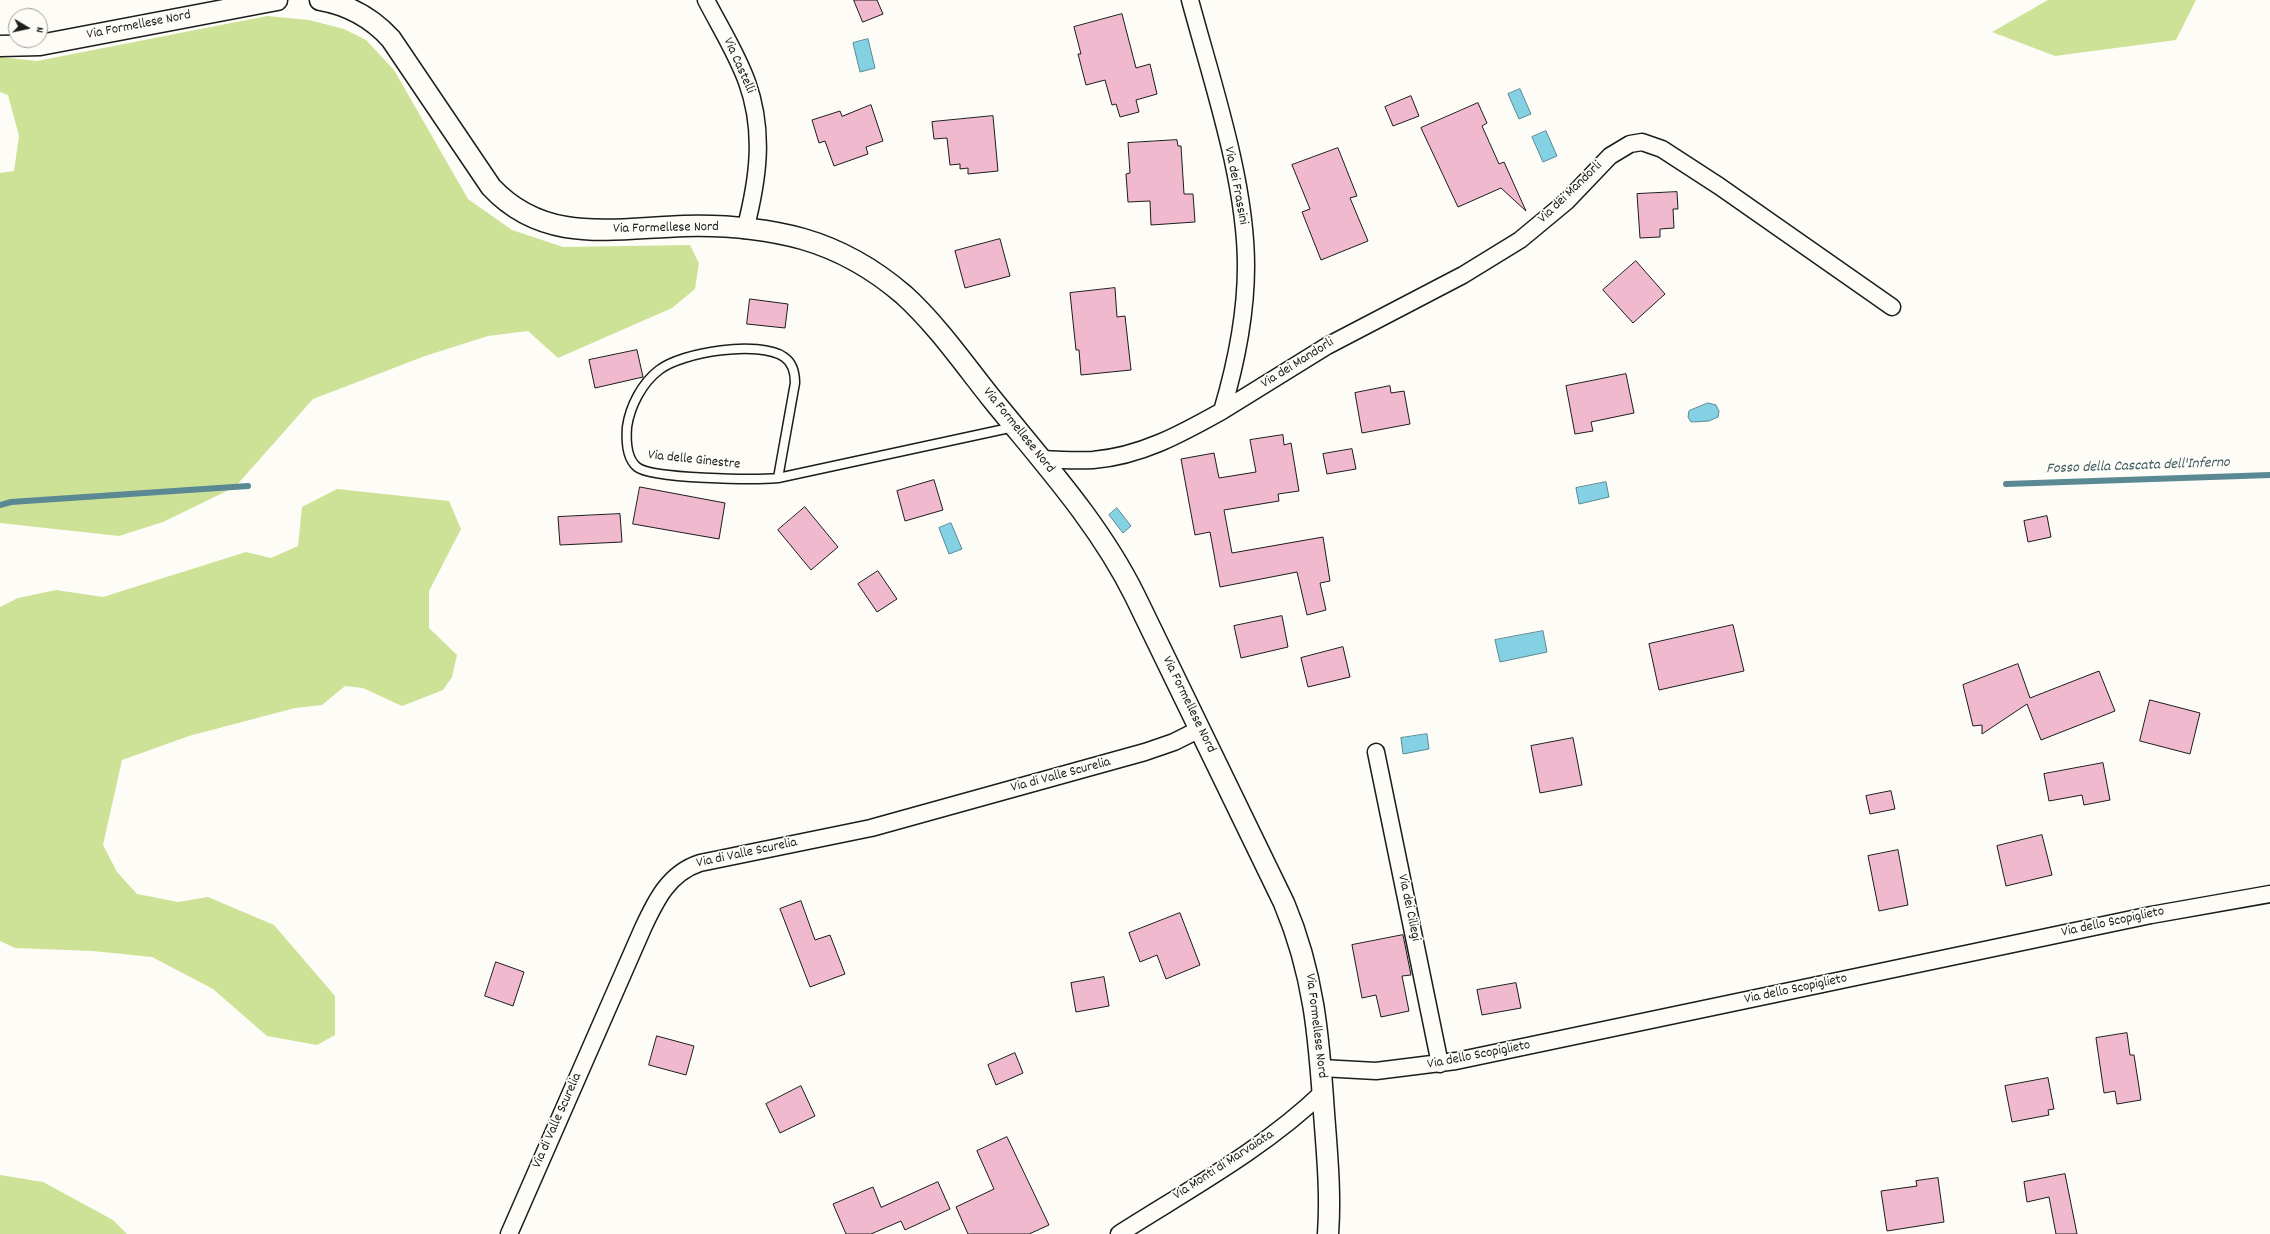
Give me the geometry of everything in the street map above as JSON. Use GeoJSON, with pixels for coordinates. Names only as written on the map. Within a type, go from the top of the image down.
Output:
{"type":"FeatureCollection","features":[{"type":"Feature","properties":{"kind":"street","name":"Via Formellese Nord"},"geometry":{"type":"LineString","coordinates":[[0,46],[20,47],[40,45],[277,0]]}},
{"type":"Feature","properties":{"kind":"street","name":"Via Formellese Nord"},"geometry":{"type":"LineString","coordinates":[[320,0],[350,8],[377,25],[394,45],[490,187],[506,202],[530,216],[562,227],[587,230],[687,226],[745,230],[786,236],[814,243],[848,257],[880,276],[904,296],[925,318],[1015,427],[1076,503],[1122,571],[1279,890],[1296,932],[1311,982],[1321,1068],[1329,1190],[1328,1234]]}},
{"type":"Feature","properties":{"kind":"street","name":"Via Castelli"},"geometry":{"type":"LineString","coordinates":[[706,0],[744,73],[757,115],[758,165],[745,230]]}},
{"type":"Feature","properties":{"kind":"street","name":"Via dei Frassini"},"geometry":{"type":"LineString","coordinates":[[1190,0],[1232,162],[1242,218],[1246,286],[1232,375],[1222,411]]}},
{"type":"Feature","properties":{"kind":"street","name":"Via dei Mandorli"},"geometry":{"type":"LineString","coordinates":[[1041,459],[1092,460],[1134,452],[1165,442],[1222,411],[1332,342],[1463,275],[1520,240],[1567,202],[1610,156],[1630,144],[1642,142],[1662,149],[1719,186],[1892,307]]}},
{"type":"Feature","properties":{"kind":"street","name":"Via di Valle Scurelia"},"geometry":{"type":"LineString","coordinates":[[509,1234],[647,918],[661,894],[676,876],[700,863],[871,828],[1145,752],[1174,742],[1200,729]]}},
{"type":"Feature","properties":{"kind":"street","name":"Via dei Ciliegi"},"geometry":{"type":"LineString","coordinates":[[1376,752],[1440,1064]]}},
{"type":"Feature","properties":{"kind":"street","name":"Via dello Scopiglieto"},"geometry":{"type":"LineString","coordinates":[[1321,1068],[1376,1072],[1440,1064],[2151,915],[2270,894]]}},
{"type":"Feature","properties":{"kind":"street","name":"Via Monti di Marvaiata"},"geometry":{"type":"LineString","coordinates":[[1119,1234],[1261,1143],[1296,1117],[1323,1092]]}},
{"type":"Feature","properties":{"kind":"lane","name":"Via delle Ginestre"},"geometry":{"type":"LineString","coordinates":[[778,478],[795,383],[795,372],[784,357],[760,349],[698,353],[659,369],[643,388],[632,408],[627,433],[629,455],[637,467],[642,470],[658,473],[751,479],[778,478],[1015,427]]}},
{"type":"Feature","properties":{"kind":"green space"},"geometry":{"type":"Polygon","coordinates":[[[2048,0],[2196,0],[2176,40],[2055,56],[1992,32],[2048,0]]]}},
{"type":"Feature","properties":{"kind":"green space"},"geometry":{"type":"Polygon","coordinates":[[[267,16],[309,20],[344,29],[366,40],[394,70],[468,199],[512,230],[563,247],[690,245],[699,263],[695,289],[672,308],[558,358],[528,331],[488,336],[425,356],[313,399],[235,487],[163,522],[119,536],[0,523],[0,173],[14,171],[19,136],[8,95],[0,92],[0,57],[37,61],[267,16]]]}},
{"type":"Feature","properties":{"kind":"green space"},"geometry":{"type":"Polygon","coordinates":[[[337,489],[449,501],[461,529],[429,591],[429,628],[457,655],[452,677],[443,690],[402,706],[363,688],[345,686],[322,705],[295,708],[189,736],[122,760],[103,845],[117,872],[137,894],[178,902],[208,897],[274,925],[335,996],[335,1035],[317,1045],[267,1036],[213,989],[152,957],[93,951],[15,948],[0,941],[0,607],[18,598],[56,590],[103,597],[246,552],[271,558],[298,546],[302,507],[337,489]]]}},
{"type":"Feature","properties":{"kind":"green space"},"geometry":{"type":"Polygon","coordinates":[[[0,1175],[43,1182],[113,1220],[127,1234],[0,1234],[0,1175]]]}},
{"type":"Feature","properties":{"kind":"water"},"geometry":{"type":"Polygon","coordinates":[[[868,39],[875,68],[860,72],[853,43],[868,39]]]}},
{"type":"Feature","properties":{"kind":"water"},"geometry":{"type":"Polygon","coordinates":[[[1520,89],[1531,114],[1519,119],[1508,94],[1520,89]]]}},
{"type":"Feature","properties":{"kind":"water"},"geometry":{"type":"Polygon","coordinates":[[[1546,131],[1557,156],[1543,162],[1532,137],[1546,131]]]}},
{"type":"Feature","properties":{"kind":"water"},"geometry":{"type":"Polygon","coordinates":[[[1708,403],[1716,405],[1719,411],[1718,417],[1709,421],[1691,422],[1688,417],[1689,411],[1708,403]]]}},
{"type":"Feature","properties":{"kind":"water"},"geometry":{"type":"Polygon","coordinates":[[[1606,482],[1609,497],[1579,504],[1576,488],[1606,482]]]}},
{"type":"Feature","properties":{"kind":"water"},"geometry":{"type":"Polygon","coordinates":[[[1117,508],[1131,526],[1123,533],[1109,515],[1117,508]]]}},
{"type":"Feature","properties":{"kind":"water"},"geometry":{"type":"Polygon","coordinates":[[[951,523],[962,549],[949,554],[939,528],[951,523]]]}},
{"type":"Feature","properties":{"kind":"water"},"geometry":{"type":"Polygon","coordinates":[[[1543,631],[1547,652],[1500,662],[1495,640],[1543,631]]]}},
{"type":"Feature","properties":{"kind":"water"},"geometry":{"type":"Polygon","coordinates":[[[1427,734],[1429,749],[1403,754],[1401,738],[1427,734]]]}},
{"type":"Feature","properties":{"kind":"building"},"geometry":{"type":"Polygon","coordinates":[[[854,0],[877,0],[883,14],[863,22],[854,0]]]}},
{"type":"Feature","properties":{"kind":"building"},"geometry":{"type":"Polygon","coordinates":[[[1122,14],[1136,68],[1150,64],[1157,94],[1136,100],[1139,112],[1120,117],[1116,104],[1112,105],[1105,80],[1086,85],[1078,54],[1081,54],[1074,27],[1122,14]]]}},
{"type":"Feature","properties":{"kind":"building"},"geometry":{"type":"Polygon","coordinates":[[[1411,96],[1419,116],[1393,126],[1385,107],[1411,96]]]}},
{"type":"Feature","properties":{"kind":"building"},"geometry":{"type":"Polygon","coordinates":[[[1478,103],[1487,123],[1482,126],[1499,164],[1504,162],[1526,211],[1501,188],[1458,207],[1421,128],[1478,103]]]}},
{"type":"Feature","properties":{"kind":"building"},"geometry":{"type":"Polygon","coordinates":[[[871,105],[883,141],[866,147],[868,154],[834,166],[825,141],[819,143],[812,120],[840,111],[842,116],[871,105]]]}},
{"type":"Feature","properties":{"kind":"building"},"geometry":{"type":"Polygon","coordinates":[[[993,116],[998,171],[968,174],[968,168],[960,169],[960,164],[950,165],[947,138],[934,139],[932,122],[993,116]]]}},
{"type":"Feature","properties":{"kind":"building"},"geometry":{"type":"Polygon","coordinates":[[[1177,140],[1178,146],[1181,146],[1184,194],[1193,194],[1195,222],[1151,225],[1150,201],[1128,202],[1126,174],[1130,173],[1128,143],[1177,140]]]}},
{"type":"Feature","properties":{"kind":"building"},"geometry":{"type":"Polygon","coordinates":[[[1338,148],[1357,196],[1350,198],[1368,241],[1321,260],[1302,212],[1310,209],[1292,165],[1338,148]]]}},
{"type":"Feature","properties":{"kind":"building"},"geometry":{"type":"Polygon","coordinates":[[[1677,192],[1678,209],[1673,209],[1674,228],[1660,229],[1660,237],[1640,238],[1637,194],[1677,192]]]}},
{"type":"Feature","properties":{"kind":"building"},"geometry":{"type":"Polygon","coordinates":[[[1000,239],[1010,276],[965,288],[955,251],[1000,239]]]}},
{"type":"Feature","properties":{"kind":"building"},"geometry":{"type":"Polygon","coordinates":[[[1636,261],[1665,294],[1633,323],[1603,290],[1636,261]]]}},
{"type":"Feature","properties":{"kind":"building"},"geometry":{"type":"Polygon","coordinates":[[[1115,288],[1117,317],[1125,316],[1131,370],[1081,375],[1079,350],[1076,350],[1070,293],[1115,288]]]}},
{"type":"Feature","properties":{"kind":"building"},"geometry":{"type":"Polygon","coordinates":[[[750,299],[788,304],[785,328],[747,324],[750,299]]]}},
{"type":"Feature","properties":{"kind":"building"},"geometry":{"type":"Polygon","coordinates":[[[637,350],[643,377],[595,388],[589,360],[637,350]]]}},
{"type":"Feature","properties":{"kind":"building"},"geometry":{"type":"Polygon","coordinates":[[[1626,374],[1634,413],[1591,422],[1593,431],[1575,434],[1566,386],[1626,374]]]}},
{"type":"Feature","properties":{"kind":"building"},"geometry":{"type":"Polygon","coordinates":[[[1390,386],[1391,393],[1404,391],[1410,424],[1362,433],[1355,393],[1390,386]]]}},
{"type":"Feature","properties":{"kind":"building"},"geometry":{"type":"Polygon","coordinates":[[[1283,435],[1284,445],[1291,443],[1299,491],[1278,494],[1279,501],[1224,510],[1232,553],[1323,537],[1330,581],[1320,583],[1326,610],[1307,615],[1297,572],[1220,587],[1210,532],[1195,535],[1181,459],[1214,453],[1219,478],[1256,472],[1250,440],[1283,435]]]}},
{"type":"Feature","properties":{"kind":"building"},"geometry":{"type":"Polygon","coordinates":[[[1352,449],[1356,469],[1327,474],[1323,454],[1352,449]]]}},
{"type":"Feature","properties":{"kind":"building"},"geometry":{"type":"Polygon","coordinates":[[[934,480],[943,510],[905,521],[897,491],[934,480]]]}},
{"type":"Feature","properties":{"kind":"building"},"geometry":{"type":"Polygon","coordinates":[[[640,487],[725,503],[719,539],[633,524],[640,487]]]}},
{"type":"Feature","properties":{"kind":"building"},"geometry":{"type":"Polygon","coordinates":[[[805,507],[838,547],[811,570],[778,530],[805,507]]]}},
{"type":"Feature","properties":{"kind":"building"},"geometry":{"type":"Polygon","coordinates":[[[620,514],[622,542],[560,545],[558,517],[620,514]]]}},
{"type":"Feature","properties":{"kind":"building"},"geometry":{"type":"Polygon","coordinates":[[[2047,516],[2051,537],[2028,542],[2024,521],[2047,516]]]}},
{"type":"Feature","properties":{"kind":"building"},"geometry":{"type":"Polygon","coordinates":[[[878,571],[897,599],[877,612],[858,584],[878,571]]]}},
{"type":"Feature","properties":{"kind":"building"},"geometry":{"type":"Polygon","coordinates":[[[1282,616],[1288,647],[1241,658],[1234,626],[1282,616]]]}},
{"type":"Feature","properties":{"kind":"building"},"geometry":{"type":"Polygon","coordinates":[[[1733,625],[1744,671],[1659,690],[1649,644],[1733,625]]]}},
{"type":"Feature","properties":{"kind":"building"},"geometry":{"type":"Polygon","coordinates":[[[1343,647],[1350,677],[1308,687],[1301,658],[1343,647]]]}},
{"type":"Feature","properties":{"kind":"building"},"geometry":{"type":"Polygon","coordinates":[[[2018,664],[2030,698],[2099,671],[2115,711],[2041,740],[2027,704],[1982,734],[1982,725],[1973,726],[1963,685],[2018,664]]]}},
{"type":"Feature","properties":{"kind":"building"},"geometry":{"type":"Polygon","coordinates":[[[2150,700],[2200,713],[2190,754],[2140,741],[2150,700]]]}},
{"type":"Feature","properties":{"kind":"building"},"geometry":{"type":"Polygon","coordinates":[[[1573,738],[1582,785],[1540,793],[1531,746],[1573,738]]]}},
{"type":"Feature","properties":{"kind":"building"},"geometry":{"type":"Polygon","coordinates":[[[2103,763],[2110,800],[2084,805],[2082,795],[2049,801],[2044,774],[2103,763]]]}},
{"type":"Feature","properties":{"kind":"building"},"geometry":{"type":"Polygon","coordinates":[[[1891,791],[1895,809],[1870,814],[1866,796],[1891,791]]]}},
{"type":"Feature","properties":{"kind":"building"},"geometry":{"type":"Polygon","coordinates":[[[2042,835],[2052,875],[2006,886],[1997,846],[2042,835]]]}},
{"type":"Feature","properties":{"kind":"building"},"geometry":{"type":"Polygon","coordinates":[[[1898,850],[1908,905],[1879,911],[1868,856],[1898,850]]]}},
{"type":"Feature","properties":{"kind":"building"},"geometry":{"type":"Polygon","coordinates":[[[801,901],[815,940],[830,935],[845,974],[810,987],[780,909],[801,901]]]}},
{"type":"Feature","properties":{"kind":"building"},"geometry":{"type":"Polygon","coordinates":[[[1180,913],[1200,965],[1166,979],[1157,955],[1140,962],[1129,933],[1180,913]]]}},
{"type":"Feature","properties":{"kind":"building"},"geometry":{"type":"Polygon","coordinates":[[[1403,935],[1411,975],[1402,976],[1409,1011],[1381,1017],[1376,995],[1362,998],[1352,945],[1403,935]]]}},
{"type":"Feature","properties":{"kind":"building"},"geometry":{"type":"Polygon","coordinates":[[[496,962],[524,972],[513,1006],[485,996],[496,962]]]}},
{"type":"Feature","properties":{"kind":"building"},"geometry":{"type":"Polygon","coordinates":[[[1104,977],[1109,1006],[1076,1012],[1071,983],[1104,977]]]}},
{"type":"Feature","properties":{"kind":"building"},"geometry":{"type":"Polygon","coordinates":[[[1516,983],[1521,1008],[1482,1015],[1477,990],[1516,983]]]}},
{"type":"Feature","properties":{"kind":"building"},"geometry":{"type":"Polygon","coordinates":[[[2127,1033],[2130,1055],[2134,1055],[2141,1100],[2117,1104],[2115,1091],[2104,1093],[2096,1038],[2127,1033]]]}},
{"type":"Feature","properties":{"kind":"building"},"geometry":{"type":"Polygon","coordinates":[[[657,1036],[694,1046],[686,1075],[649,1065],[657,1036]]]}},
{"type":"Feature","properties":{"kind":"building"},"geometry":{"type":"Polygon","coordinates":[[[1015,1053],[1023,1073],[996,1085],[988,1065],[1015,1053]]]}},
{"type":"Feature","properties":{"kind":"building"},"geometry":{"type":"Polygon","coordinates":[[[2048,1078],[2054,1109],[2048,1110],[2049,1115],[2012,1122],[2005,1086],[2048,1078]]]}},
{"type":"Feature","properties":{"kind":"building"},"geometry":{"type":"Polygon","coordinates":[[[801,1086],[815,1116],[780,1133],[766,1104],[801,1086]]]}},
{"type":"Feature","properties":{"kind":"building"},"geometry":{"type":"Polygon","coordinates":[[[1007,1137],[1049,1225],[1029,1234],[968,1234],[956,1207],[994,1189],[977,1151],[1007,1137]]]}},
{"type":"Feature","properties":{"kind":"building"},"geometry":{"type":"Polygon","coordinates":[[[2065,1174],[2077,1234],[2056,1234],[2049,1197],[2027,1202],[2024,1182],[2065,1174]]]}},
{"type":"Feature","properties":{"kind":"building"},"geometry":{"type":"Polygon","coordinates":[[[1938,1178],[1944,1222],[1887,1231],[1881,1191],[1917,1186],[1916,1181],[1938,1178]]]}},
{"type":"Feature","properties":{"kind":"building"},"geometry":{"type":"Polygon","coordinates":[[[938,1182],[950,1209],[905,1230],[901,1221],[871,1234],[846,1234],[833,1204],[873,1187],[881,1207],[938,1182]]]}},
{"type":"Feature","properties":{"kind":"waterway","name":"Fosso della Cascata dell'Inferno"},"geometry":{"type":"LineString","coordinates":[[2006,484],[2270,475]]}},
{"type":"Feature","properties":{"kind":"waterway"},"geometry":{"type":"LineString","coordinates":[[0,505],[11,502],[248,486]]}}]}
